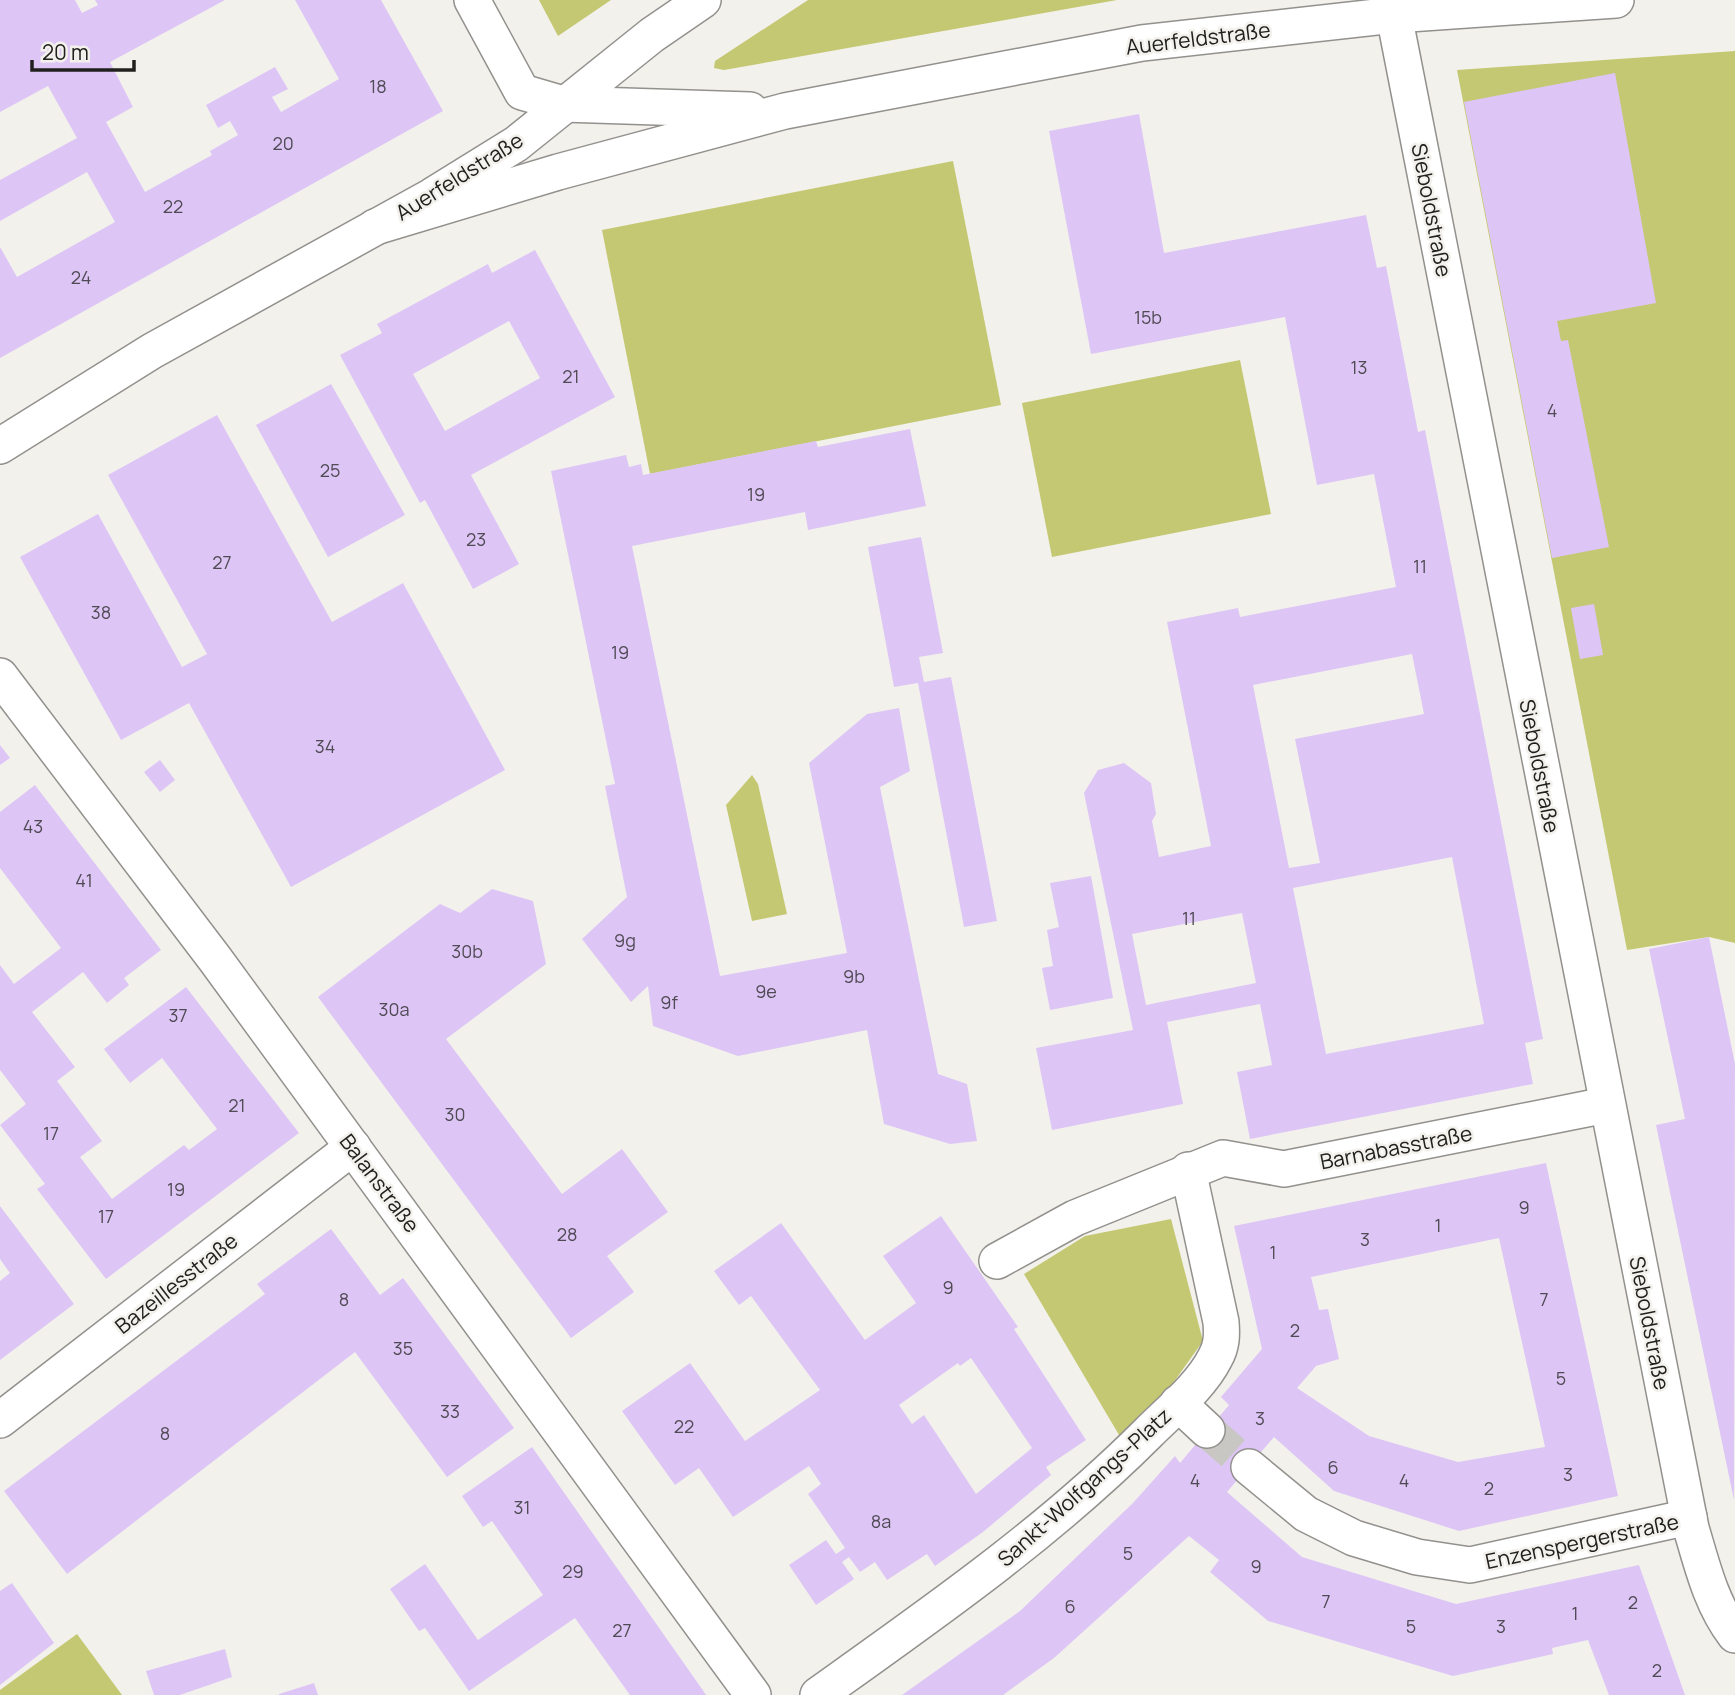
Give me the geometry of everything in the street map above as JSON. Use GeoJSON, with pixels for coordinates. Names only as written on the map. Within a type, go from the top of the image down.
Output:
{"type":"FeatureCollection","features":[{"type":"Feature","properties":{"kind":"street"},"geometry":{"type":"LineString","coordinates":[[472,0],[522,92],[563,104],[703,0]]}},
{"type":"Feature","properties":{"kind":"street","name":"Auerfeldstraße"},"geometry":{"type":"LineString","coordinates":[[375,227],[558,172],[785,111],[1142,43],[1395,15],[1616,0]]}},
{"type":"Feature","properties":{"kind":"street","name":"Sieboldstraße"},"geometry":{"type":"LineString","coordinates":[[1395,15],[1606,1105],[1689,1517],[1707,1581],[1726,1623],[1735,1635]]}},
{"type":"Feature","properties":{"kind":"street","name":"Auerfeldstraße"},"geometry":{"type":"LineString","coordinates":[[0,446],[152,351],[432,197],[516,145],[563,104],[785,111]]}},
{"type":"Feature","properties":{"kind":"street","name":"Balanstraße"},"geometry":{"type":"LineString","coordinates":[[0,676],[215,959],[753,1695]]}},
{"type":"Feature","properties":{"kind":"street","name":"Barnabasstraße"},"geometry":{"type":"LineString","coordinates":[[1188,1170],[1223,1158],[1284,1169],[1606,1105]]}},
{"type":"Feature","properties":{"kind":"street","name":"Bazeillesstraße"},"geometry":{"type":"LineString","coordinates":[[0,1420],[353,1147]]}},
{"type":"Feature","properties":{"kind":"street"},"geometry":{"type":"LineString","coordinates":[[997,1261],[1075,1218],[1188,1170]]}},
{"type":"Feature","properties":{"kind":"street","name":"Sankt-Wolfgangs-Platz"},"geometry":{"type":"LineString","coordinates":[[818,1695],[961,1594],[1045,1526],[1120,1461],[1178,1403],[1215,1359],[1222,1340],[1188,1170]]}},
{"type":"Feature","properties":{"kind":"street"},"geometry":{"type":"LineString","coordinates":[[1178,1403],[1207,1430]]}},
{"type":"Feature","properties":{"kind":"street","name":"Enzenspergerstraße"},"geometry":{"type":"LineString","coordinates":[[1249,1467],[1306,1514],[1354,1538],[1417,1558],[1470,1565],[1689,1517]]}},
{"type":"Feature","properties":{"kind":"green space"},"geometry":{"type":"Polygon","coordinates":[[[539,0],[611,0],[558,36],[539,0]]]}},
{"type":"Feature","properties":{"kind":"green space"},"geometry":{"type":"Polygon","coordinates":[[[808,0],[1117,0],[724,70],[714,68],[715,61],[808,0]]]}},
{"type":"Feature","properties":{"kind":"green space"},"geometry":{"type":"Polygon","coordinates":[[[1735,51],[1735,943],[1709,937],[1627,950],[1457,70],[1735,51]]]}},
{"type":"Feature","properties":{"kind":"green space"},"geometry":{"type":"Polygon","coordinates":[[[953,161],[1001,405],[650,474],[602,230],[953,161]]]}},
{"type":"Feature","properties":{"kind":"green space"},"geometry":{"type":"Polygon","coordinates":[[[1240,360],[1271,514],[1052,557],[1022,403],[1240,360]]]}},
{"type":"Feature","properties":{"kind":"green space"},"geometry":{"type":"Polygon","coordinates":[[[752,775],[758,784],[787,914],[752,921],[726,805],[752,775]]]}},
{"type":"Feature","properties":{"kind":"green space"},"geometry":{"type":"Polygon","coordinates":[[[1171,1219],[1203,1341],[1161,1400],[1122,1440],[1024,1274],[1085,1236],[1171,1219]]]}},
{"type":"Feature","properties":{"kind":"green space"},"geometry":{"type":"Polygon","coordinates":[[[77,1634],[122,1695],[0,1695],[0,1690],[77,1634]]]}},
{"type":"Feature","properties":{"kind":"building"},"geometry":{"type":"Polygon","coordinates":[[[0,0],[75,0],[82,13],[98,5],[95,0],[225,0],[110,62],[133,107],[106,122],[145,192],[212,155],[210,151],[238,135],[230,121],[218,128],[206,105],[275,67],[288,89],[272,97],[281,112],[339,79],[295,0],[381,0],[443,111],[0,358],[0,247],[17,277],[115,222],[87,172],[0,221],[0,180],[77,138],[48,86],[0,112],[0,0]]]}},
{"type":"Feature","properties":{"kind":"building"},"geometry":{"type":"Polygon","coordinates":[[[1615,73],[1656,303],[1557,321],[1561,341],[1568,340],[1609,547],[1552,558],[1464,102],[1615,73]]]}},
{"type":"Feature","properties":{"kind":"building"},"geometry":{"type":"Polygon","coordinates":[[[1139,114],[1164,253],[1366,215],[1377,268],[1386,266],[1418,432],[1425,430],[1543,1039],[1525,1043],[1533,1084],[1250,1139],[1237,1072],[1272,1065],[1260,1004],[1167,1022],[1183,1104],[1052,1130],[1036,1048],[1133,1030],[1084,793],[1098,770],[1124,763],[1151,783],[1156,814],[1152,821],[1159,857],[1211,846],[1167,622],[1238,608],[1240,617],[1396,587],[1374,474],[1317,485],[1285,317],[1091,354],[1049,131],[1139,114]],[[1412,654],[1253,685],[1289,868],[1320,863],[1295,739],[1424,714],[1412,654]],[[1452,857],[1293,888],[1326,1054],[1484,1024],[1452,857]],[[1242,913],[1132,934],[1146,1005],[1256,983],[1242,913]]]}},
{"type":"Feature","properties":{"kind":"building"},"geometry":{"type":"Polygon","coordinates":[[[535,250],[615,397],[471,475],[519,564],[473,589],[425,500],[420,503],[340,355],[382,333],[377,324],[488,264],[492,273],[535,250]],[[509,321],[413,374],[445,431],[540,378],[509,321]]]}},
{"type":"Feature","properties":{"kind":"building"},"geometry":{"type":"Polygon","coordinates":[[[331,384],[405,515],[328,557],[256,425],[331,384]]]}},
{"type":"Feature","properties":{"kind":"building"},"geometry":{"type":"Polygon","coordinates":[[[217,415],[332,622],[403,583],[505,770],[291,887],[189,703],[121,740],[20,557],[98,514],[182,667],[207,654],[108,475],[217,415]]]}},
{"type":"Feature","properties":{"kind":"building"},"geometry":{"type":"Polygon","coordinates":[[[910,429],[926,506],[808,530],[805,512],[632,546],[720,976],[847,953],[809,763],[867,714],[899,708],[910,771],[880,787],[938,1074],[967,1084],[977,1141],[950,1144],[884,1124],[867,1030],[738,1056],[653,1026],[648,986],[631,1002],[582,939],[627,897],[605,786],[615,784],[551,471],[626,455],[629,467],[641,464],[643,475],[816,441],[818,447],[910,429]]]}},
{"type":"Feature","properties":{"kind":"building"},"geometry":{"type":"Polygon","coordinates":[[[921,537],[943,653],[919,657],[924,682],[951,677],[997,921],[964,927],[918,683],[894,687],[868,547],[921,537]]]}},
{"type":"Feature","properties":{"kind":"building"},"geometry":{"type":"Polygon","coordinates":[[[1594,604],[1603,655],[1580,659],[1571,608],[1594,604]]]}},
{"type":"Feature","properties":{"kind":"building"},"geometry":{"type":"Polygon","coordinates":[[[0,745],[10,758],[0,765],[0,745]]]}},
{"type":"Feature","properties":{"kind":"building"},"geometry":{"type":"Polygon","coordinates":[[[160,760],[175,780],[160,792],[144,772],[160,760]]]}},
{"type":"Feature","properties":{"kind":"building"},"geometry":{"type":"Polygon","coordinates":[[[35,785],[161,950],[124,978],[129,985],[107,1003],[83,972],[32,1012],[75,1067],[57,1081],[102,1141],[80,1157],[112,1199],[184,1145],[189,1150],[217,1129],[162,1058],[130,1083],[104,1049],[186,987],[299,1133],[106,1279],[37,1189],[45,1184],[0,1125],[26,1104],[0,1070],[0,965],[14,984],[61,948],[0,868],[0,812],[35,785]]]}},
{"type":"Feature","properties":{"kind":"building"},"geometry":{"type":"Polygon","coordinates":[[[1091,876],[1113,998],[1050,1010],[1042,968],[1053,966],[1047,930],[1059,927],[1050,883],[1091,876]]]}},
{"type":"Feature","properties":{"kind":"building"},"geometry":{"type":"Polygon","coordinates":[[[492,889],[533,901],[546,964],[446,1039],[562,1194],[622,1149],[668,1212],[607,1256],[634,1292],[571,1338],[318,997],[440,904],[460,913],[492,889]]]}},
{"type":"Feature","properties":{"kind":"building"},"geometry":{"type":"Polygon","coordinates":[[[1709,937],[1735,1064],[1734,1500],[1656,1125],[1685,1119],[1649,949],[1709,937]]]}},
{"type":"Feature","properties":{"kind":"building"},"geometry":{"type":"Polygon","coordinates":[[[1546,1163],[1618,1496],[1459,1531],[1334,1491],[1274,1437],[1227,1492],[1302,1557],[1456,1604],[1639,1565],[1685,1695],[1609,1695],[1588,1640],[1552,1648],[1553,1654],[1453,1676],[1268,1621],[1210,1572],[1219,1560],[1189,1536],[1054,1658],[1003,1695],[902,1695],[1020,1611],[1133,1503],[1175,1456],[1180,1463],[1229,1405],[1221,1397],[1262,1349],[1234,1226],[1546,1163]],[[1499,1238],[1311,1277],[1319,1310],[1328,1309],[1339,1359],[1316,1366],[1297,1388],[1369,1436],[1458,1462],[1545,1447],[1499,1238]]]}},
{"type":"Feature","properties":{"kind":"building"},"geometry":{"type":"Polygon","coordinates":[[[0,1206],[74,1304],[0,1360],[0,1281],[10,1273],[0,1259],[0,1206]]]}},
{"type":"Feature","properties":{"kind":"building"},"geometry":{"type":"Polygon","coordinates":[[[941,1216],[1018,1327],[1014,1329],[1086,1440],[1046,1467],[1051,1475],[983,1532],[935,1566],[927,1554],[887,1580],[875,1562],[860,1572],[849,1557],[842,1562],[854,1579],[816,1605],[789,1565],[826,1540],[836,1554],[845,1548],[808,1494],[821,1484],[809,1466],[733,1517],[699,1468],[675,1485],[622,1411],[690,1363],[745,1441],[820,1390],[751,1296],[739,1305],[714,1271],[781,1223],[865,1340],[916,1303],[883,1256],[941,1216]],[[971,1358],[960,1366],[958,1363],[899,1405],[912,1424],[924,1415],[976,1494],[1032,1448],[971,1358]]]}},
{"type":"Feature","properties":{"kind":"building"},"geometry":{"type":"Polygon","coordinates":[[[331,1229],[380,1295],[403,1278],[514,1428],[447,1477],[355,1352],[67,1574],[4,1491],[265,1294],[257,1284],[331,1229]]]}},
{"type":"Feature","properties":{"kind":"building"},"geometry":{"type":"Polygon","coordinates":[[[532,1447],[706,1695],[630,1695],[575,1618],[469,1691],[425,1628],[419,1631],[390,1589],[425,1564],[478,1640],[543,1595],[492,1521],[483,1527],[462,1496],[532,1447]]]}},
{"type":"Feature","properties":{"kind":"building"},"geometry":{"type":"Polygon","coordinates":[[[12,1583],[54,1643],[0,1685],[0,1591],[12,1583]]]}},
{"type":"Feature","properties":{"kind":"building"},"geometry":{"type":"Polygon","coordinates":[[[225,1649],[232,1677],[180,1695],[154,1695],[146,1671],[225,1649]]]}},
{"type":"Feature","properties":{"kind":"building"},"geometry":{"type":"Polygon","coordinates":[[[314,1683],[318,1695],[279,1695],[279,1694],[314,1683]]]}},
{"type":"Feature","properties":{"kind":"tunnel"},"geometry":{"type":"LineString","coordinates":[[1207,1430],[1249,1467]]}}]}
